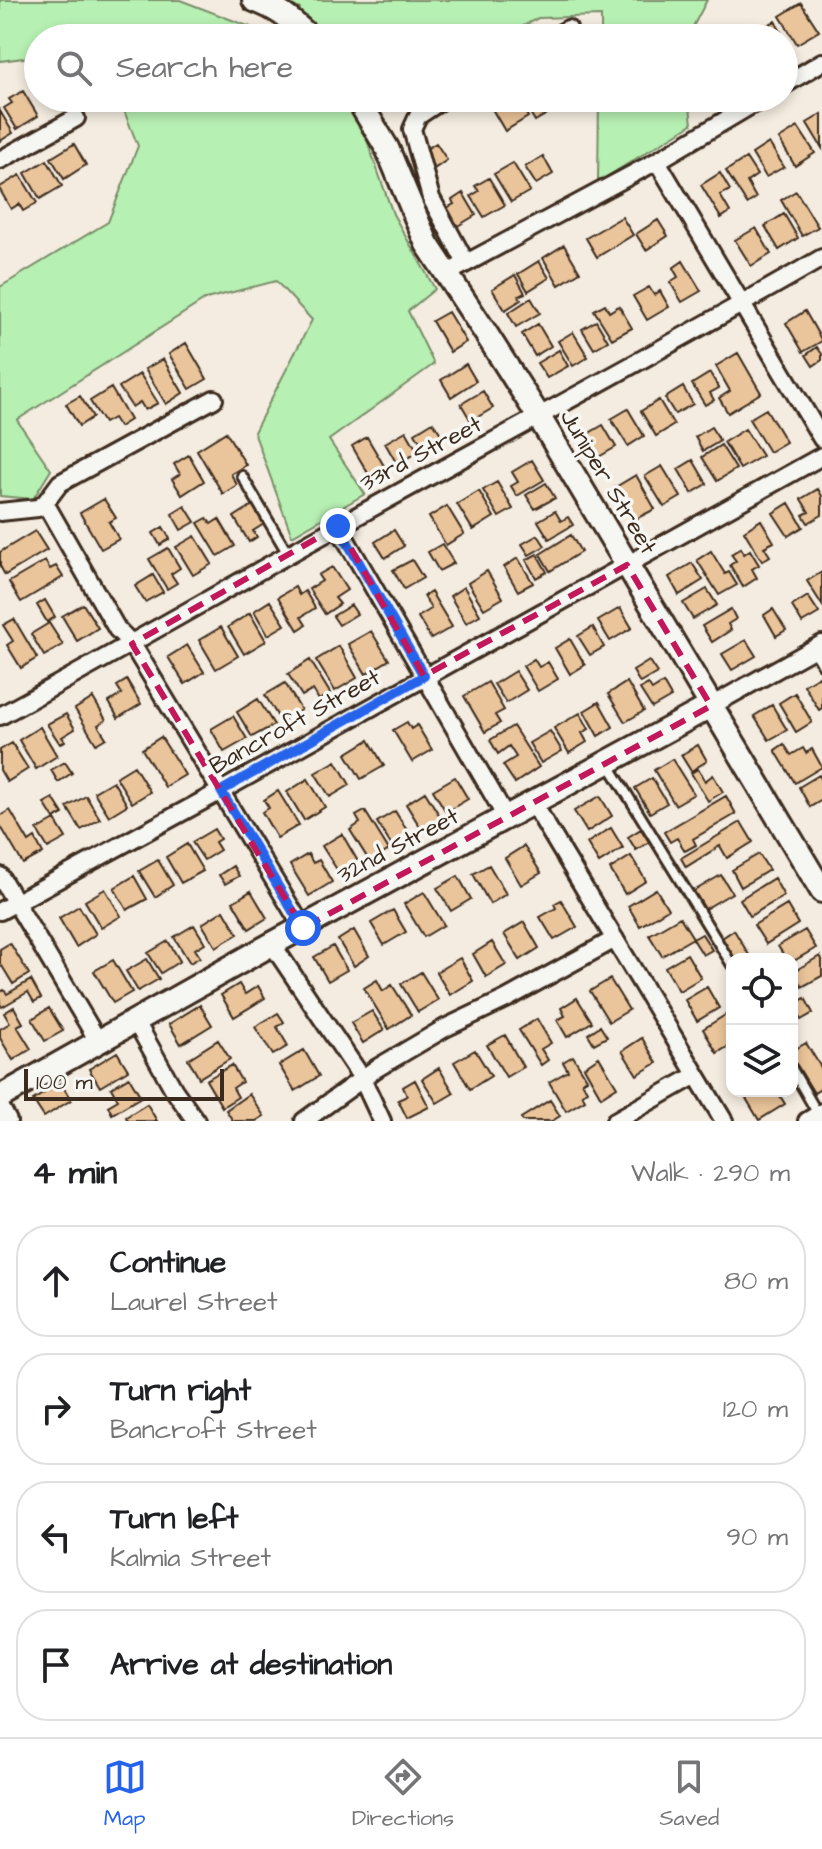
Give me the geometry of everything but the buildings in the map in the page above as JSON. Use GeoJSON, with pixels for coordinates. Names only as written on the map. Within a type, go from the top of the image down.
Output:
{"type":"FeatureCollection","features":[{"type":"Feature","properties":{"kind":"street"},"geometry":{"type":"LineString","coordinates":[[254,0],[275,8],[296,24]]}},
{"type":"Feature","properties":{"kind":"street"},"geometry":{"type":"LineString","coordinates":[[798,77],[822,62]]}},
{"type":"Feature","properties":{"kind":"street","name":"Juniper Street"},"geometry":{"type":"LineString","coordinates":[[365,112],[387,148],[427,244],[539,417],[822,891]]}},
{"type":"Feature","properties":{"kind":"street"},"geometry":{"type":"LineString","coordinates":[[424,112],[418,116],[412,129],[431,198],[466,263]]}},
{"type":"Feature","properties":{"kind":"street"},"geometry":{"type":"LineString","coordinates":[[446,274],[657,161],[739,112]]}},
{"type":"Feature","properties":{"kind":"street"},"geometry":{"type":"LineString","coordinates":[[0,160],[76,118]]}},
{"type":"Feature","properties":{"kind":"street"},"geometry":{"type":"LineString","coordinates":[[657,161],[822,439]]}},
{"type":"Feature","properties":{"kind":"street","name":"33rd Street"},"geometry":{"type":"LineString","coordinates":[[0,716],[822,258]]}},
{"type":"Feature","properties":{"kind":"street"},"geometry":{"type":"LineString","coordinates":[[0,512],[38,508],[60,483],[214,399]]}},
{"type":"Feature","properties":{"kind":"street","name":"Bancroft Street"},"geometry":{"type":"LineString","coordinates":[[0,911],[822,456]]}},
{"type":"Feature","properties":{"kind":"street"},"geometry":{"type":"LineString","coordinates":[[45,503],[117,629],[132,644],[303,928]]}},
{"type":"Feature","properties":{"kind":"street"},"geometry":{"type":"LineString","coordinates":[[338,526],[506,817]]}},
{"type":"Feature","properties":{"kind":"street","name":"32nd Street"},"geometry":{"type":"LineString","coordinates":[[0,1097],[272,944],[711,706],[819,652]]}},
{"type":"Feature","properties":{"kind":"street"},"geometry":{"type":"LineString","coordinates":[[533,803],[724,1121]]}},
{"type":"Feature","properties":{"kind":"street"},"geometry":{"type":"LineString","coordinates":[[0,876],[98,1041]]}},
{"type":"Feature","properties":{"kind":"street"},"geometry":{"type":"LineString","coordinates":[[304,1121],[362,1078],[445,1028],[506,999],[615,939]]}},
{"type":"Feature","properties":{"kind":"street"},"geometry":{"type":"LineString","coordinates":[[272,944],[362,1078],[382,1121]]}},
{"type":"Feature","properties":{"kind":"street"},"geometry":{"type":"LineString","coordinates":[[135,1020],[174,1090],[196,1121]]}},
{"type":"Feature","properties":{"kind":"street"},"geometry":{"type":"LineString","coordinates":[[615,1121],[696,1075]]}},
{"type":"Feature","properties":{"kind":"street"},"geometry":{"type":"LineString","coordinates":[[0,1106],[8,1121]]}},
{"type":"Feature","properties":{"kind":"lane"},"geometry":{"type":"LineString","coordinates":[[242,476],[289,554]]}},
{"type":"Feature","properties":{"kind":"lane"},"geometry":{"type":"LineString","coordinates":[[607,763],[726,955]]}},
{"type":"Feature","properties":{"kind":"lane"},"geometry":{"type":"LineString","coordinates":[[798,1081],[817,1117]]}},
{"type":"Feature","properties":{"kind":"highlighted area"},"geometry":{"type":"Polygon","coordinates":[[[338,526],[424,676],[627,565],[711,706],[303,928],[132,644],[338,526]]]}},
{"type":"Feature","properties":{"kind":"green space"},"geometry":{"type":"Polygon","coordinates":[[[0,0],[180,0],[243,24],[24,24],[24,58],[0,61],[0,0]]]}},
{"type":"Feature","properties":{"kind":"green space"},"geometry":{"type":"Polygon","coordinates":[[[282,0],[707,0],[694,24],[601,24],[601,16],[538,18],[527,24],[299,24],[300,9],[282,0]]]}},
{"type":"Feature","properties":{"kind":"green space"},"geometry":{"type":"Polygon","coordinates":[[[125,112],[363,112],[358,115],[393,214],[435,289],[408,311],[434,364],[329,440],[365,494],[292,536],[254,432],[312,320],[276,281],[206,299],[17,420],[51,470],[33,499],[0,496],[0,287],[108,222],[138,146],[125,112]]]}},
{"type":"Feature","properties":{"kind":"green space"},"geometry":{"type":"Polygon","coordinates":[[[599,112],[691,112],[692,124],[598,182],[599,112]]]}},
{"type":"Feature","properties":{"kind":"route"},"geometry":{"type":"LineString","coordinates":[[303,928],[221,791],[424,676],[338,526]]}}]}
